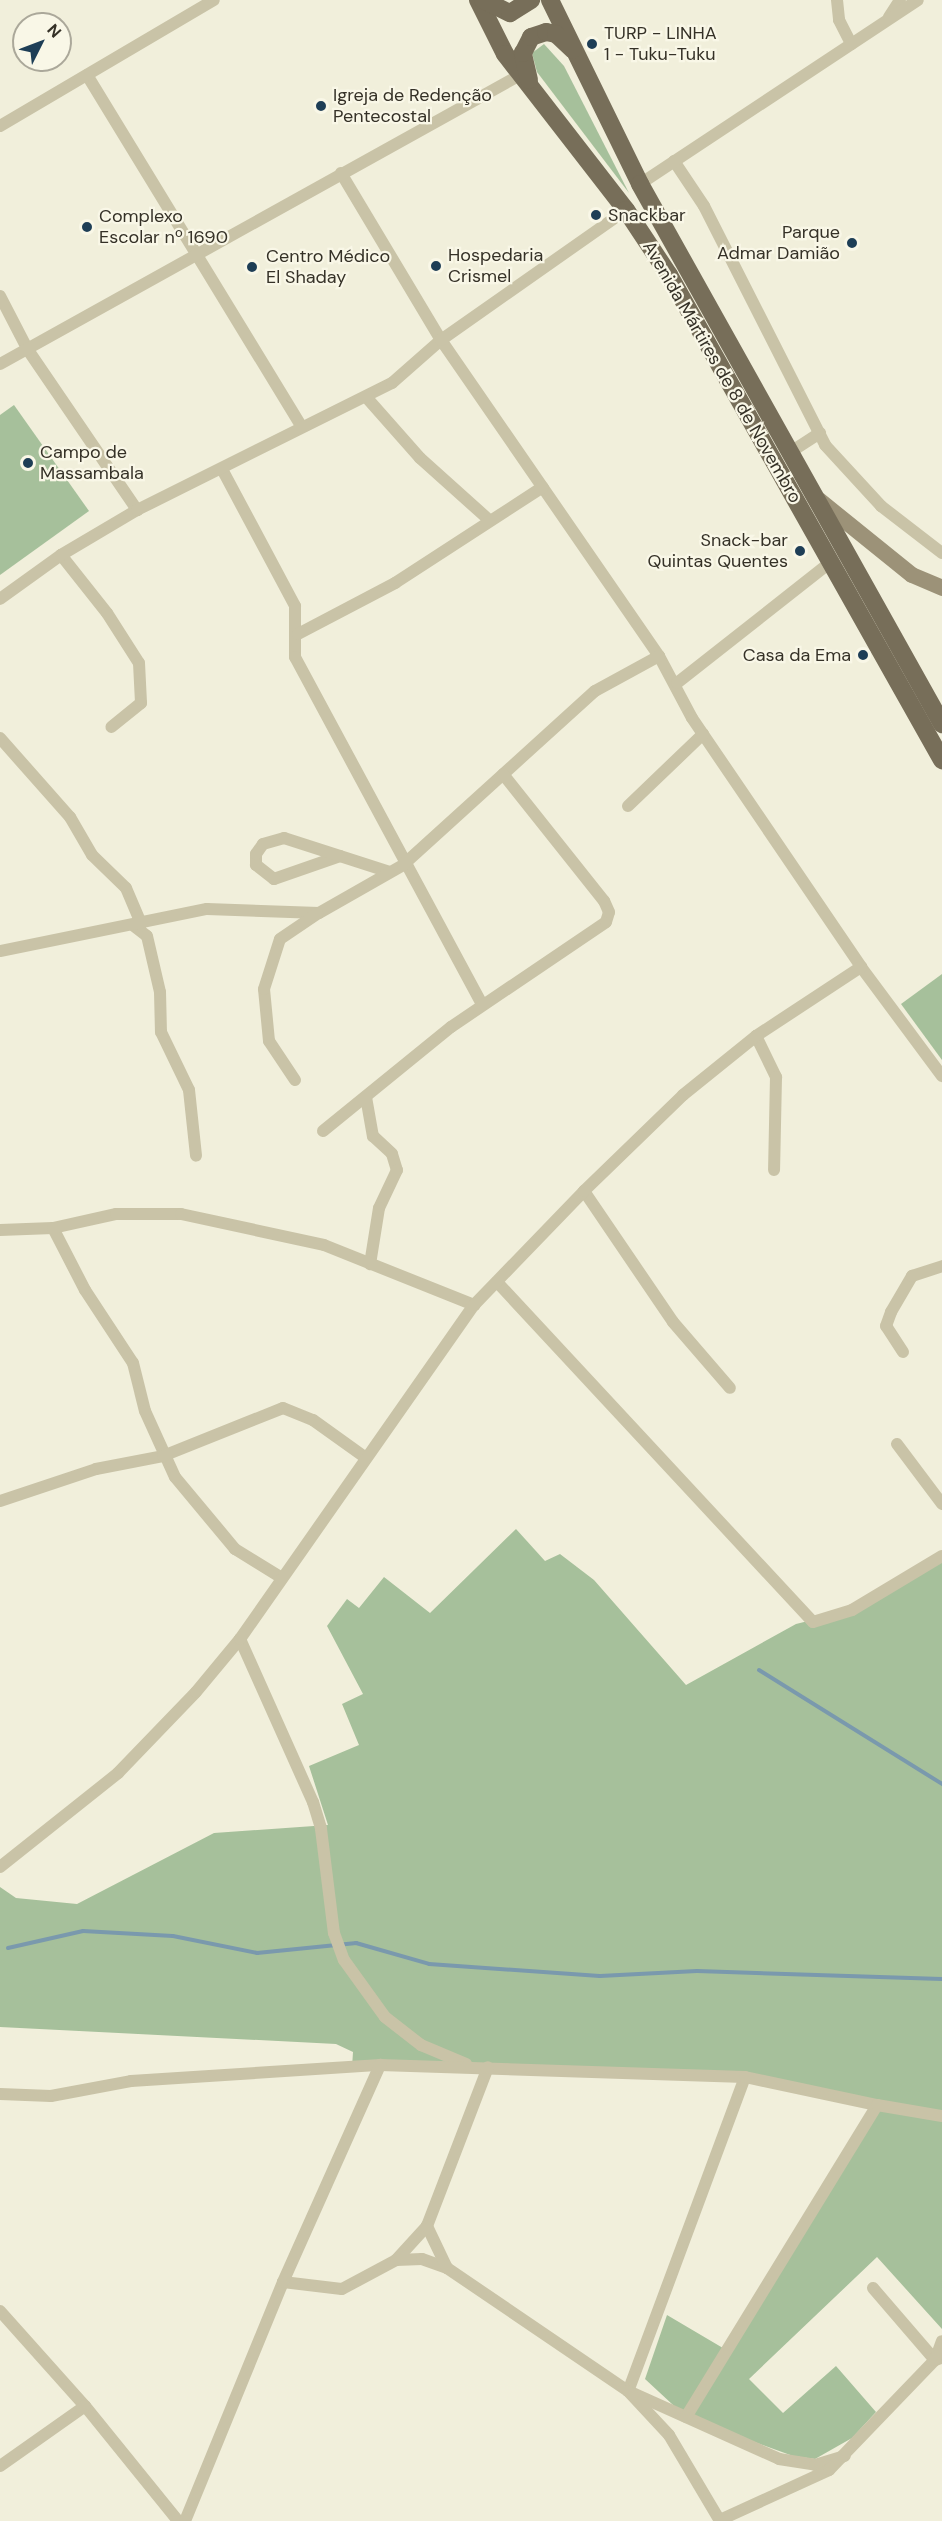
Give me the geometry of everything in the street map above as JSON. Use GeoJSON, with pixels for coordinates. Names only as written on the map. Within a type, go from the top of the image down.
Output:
{"type":"FeatureCollection","features":[{"type":"Feature","properties":{"kind":"main road","name":"Avenida Mártires de 8 de Novembro"},"geometry":{"type":"LineString","coordinates":[[478,0],[520,75],[626,210],[709,341],[942,760]]}},
{"type":"Feature","properties":{"kind":"main road"},"geometry":{"type":"LineString","coordinates":[[483,0],[510,13],[531,0]]}},
{"type":"Feature","properties":{"kind":"main road","name":"Avenida Mártires de 8 de Novembro"},"geometry":{"type":"LineString","coordinates":[[550,0],[640,184],[942,724]]}},
{"type":"Feature","properties":{"kind":"main road"},"geometry":{"type":"LineString","coordinates":[[534,92],[523,62],[531,37],[546,32],[556,34],[578,55]]}},
{"type":"Feature","properties":{"kind":"main road"},"geometry":{"type":"LineString","coordinates":[[814,496],[912,575],[942,588]]}},
{"type":"Feature","properties":{"kind":"street"},"geometry":{"type":"LineString","coordinates":[[0,126],[214,0]]}},
{"type":"Feature","properties":{"kind":"street"},"geometry":{"type":"LineString","coordinates":[[837,0],[839,20],[851,44]]}},
{"type":"Feature","properties":{"kind":"street"},"geometry":{"type":"LineString","coordinates":[[886,21],[900,0]]}},
{"type":"Feature","properties":{"kind":"street"},"geometry":{"type":"LineString","coordinates":[[640,184],[918,0]]}},
{"type":"Feature","properties":{"kind":"street"},"geometry":{"type":"LineString","coordinates":[[87,75],[194,256],[301,426]]}},
{"type":"Feature","properties":{"kind":"street"},"geometry":{"type":"LineString","coordinates":[[0,364],[341,173],[423,132],[520,75]]}},
{"type":"Feature","properties":{"kind":"street"},"geometry":{"type":"LineString","coordinates":[[674,161],[705,206],[825,445],[881,506],[942,553]]}},
{"type":"Feature","properties":{"kind":"street"},"geometry":{"type":"LineString","coordinates":[[341,173],[441,340],[677,683],[703,734],[861,967],[942,1076]]}},
{"type":"Feature","properties":{"kind":"street"},"geometry":{"type":"LineString","coordinates":[[0,599],[61,555],[137,510],[223,471],[301,426],[368,398],[441,340],[626,210]]}},
{"type":"Feature","properties":{"kind":"street"},"geometry":{"type":"LineString","coordinates":[[0,296],[28,350],[137,510]]}},
{"type":"Feature","properties":{"kind":"street"},"geometry":{"type":"LineString","coordinates":[[368,398],[420,458],[489,520]]}},
{"type":"Feature","properties":{"kind":"street"},"geometry":{"type":"LineString","coordinates":[[789,453],[820,433]]}},
{"type":"Feature","properties":{"kind":"street"},"geometry":{"type":"LineString","coordinates":[[223,471],[295,606],[298,634],[295,657],[404,865],[482,1004]]}},
{"type":"Feature","properties":{"kind":"street"},"geometry":{"type":"LineString","coordinates":[[298,634],[395,583],[489,520],[543,488]]}},
{"type":"Feature","properties":{"kind":"street"},"geometry":{"type":"LineString","coordinates":[[61,555],[82,587],[107,613],[139,663],[141,703],[111,727]]}},
{"type":"Feature","properties":{"kind":"street"},"geometry":{"type":"LineString","coordinates":[[677,683],[831,562]]}},
{"type":"Feature","properties":{"kind":"street"},"geometry":{"type":"LineString","coordinates":[[295,1080],[269,1041],[263,995],[280,939],[319,913],[404,865],[596,691],[659,656]]}},
{"type":"Feature","properties":{"kind":"street"},"geometry":{"type":"LineString","coordinates":[[628,806],[703,734]]}},
{"type":"Feature","properties":{"kind":"street"},"geometry":{"type":"LineString","coordinates":[[0,738],[70,817],[92,855],[126,888],[137,925],[147,936],[160,992],[161,1032],[189,1090],[196,1156]]}},
{"type":"Feature","properties":{"kind":"street"},"geometry":{"type":"LineString","coordinates":[[323,1131],[482,1004],[597,930],[609,912],[503,774]]}},
{"type":"Feature","properties":{"kind":"street"},"geometry":{"type":"LineString","coordinates":[[340,856],[274,879],[256,866],[256,854],[272,838],[340,856],[390,872]]}},
{"type":"Feature","properties":{"kind":"street"},"geometry":{"type":"LineString","coordinates":[[0,951],[207,909],[319,913]]}},
{"type":"Feature","properties":{"kind":"street"},"geometry":{"type":"LineString","coordinates":[[0,1867],[118,1773],[240,1639],[474,1305],[584,1191],[683,1095],[756,1036],[861,967]]}},
{"type":"Feature","properties":{"kind":"street"},"geometry":{"type":"LineString","coordinates":[[756,1036],[776,1077],[774,1170]]}},
{"type":"Feature","properties":{"kind":"street"},"geometry":{"type":"LineString","coordinates":[[366,1097],[373,1136],[392,1154],[397,1170],[379,1208],[370,1264]]}},
{"type":"Feature","properties":{"kind":"street"},"geometry":{"type":"LineString","coordinates":[[584,1191],[673,1322],[730,1388]]}},
{"type":"Feature","properties":{"kind":"street"},"geometry":{"type":"LineString","coordinates":[[0,1230],[53,1228],[116,1215],[181,1214],[324,1245],[474,1305]]}},
{"type":"Feature","properties":{"kind":"street"},"geometry":{"type":"LineString","coordinates":[[53,1228],[85,1290],[133,1363],[163,1456],[235,1549],[282,1578]]}},
{"type":"Feature","properties":{"kind":"street"},"geometry":{"type":"LineString","coordinates":[[903,1352],[886,1326],[891,1312],[912,1276],[942,1266]]}},
{"type":"Feature","properties":{"kind":"street"},"geometry":{"type":"LineString","coordinates":[[497,1282],[813,1622],[852,1610],[942,1556]]}},
{"type":"Feature","properties":{"kind":"street"},"geometry":{"type":"LineString","coordinates":[[0,1501],[96,1468],[163,1456],[283,1408],[314,1420],[366,1458]]}},
{"type":"Feature","properties":{"kind":"street"},"geometry":{"type":"LineString","coordinates":[[897,1444],[942,1504]]}},
{"type":"Feature","properties":{"kind":"street"},"geometry":{"type":"LineString","coordinates":[[240,1639],[321,1829],[334,1933],[344,1960],[385,2017],[421,2045],[474,2067]]}},
{"type":"Feature","properties":{"kind":"street"},"geometry":{"type":"LineString","coordinates":[[185,2521],[283,2282],[380,2065]]}},
{"type":"Feature","properties":{"kind":"street"},"geometry":{"type":"LineString","coordinates":[[0,2094],[51,2096],[131,2081],[380,2065],[488,2067],[745,2077],[877,2105],[942,2116]]}},
{"type":"Feature","properties":{"kind":"street"},"geometry":{"type":"LineString","coordinates":[[283,2282],[342,2289],[396,2260],[427,2226],[488,2067]]}},
{"type":"Feature","properties":{"kind":"street"},"geometry":{"type":"LineString","coordinates":[[628,2391],[745,2077]]}},
{"type":"Feature","properties":{"kind":"street"},"geometry":{"type":"LineString","coordinates":[[686,2417],[877,2105]]}},
{"type":"Feature","properties":{"kind":"street"},"geometry":{"type":"LineString","coordinates":[[427,2226],[447,2268]]}},
{"type":"Feature","properties":{"kind":"street"},"geometry":{"type":"LineString","coordinates":[[396,2260],[422,2259],[447,2268],[628,2391],[686,2417],[780,2458],[814,2465],[845,2456]]}},
{"type":"Feature","properties":{"kind":"street"},"geometry":{"type":"LineString","coordinates":[[873,2288],[938,2359]]}},
{"type":"Feature","properties":{"kind":"street"},"geometry":{"type":"LineString","coordinates":[[0,2311],[85,2406],[178,2521]]}},
{"type":"Feature","properties":{"kind":"street"},"geometry":{"type":"LineString","coordinates":[[628,2391],[669,2435],[720,2521],[814,2478],[845,2456],[938,2359],[942,2341]]}},
{"type":"Feature","properties":{"kind":"street"},"geometry":{"type":"LineString","coordinates":[[0,2466],[85,2406]]}},
{"type":"Feature","properties":{"kind":"green space"},"geometry":{"type":"Polygon","coordinates":[[[544,44],[564,66],[629,193],[537,72],[532,53],[544,44]]]}},
{"type":"Feature","properties":{"kind":"green space","name":"Campo de Massambala"},"geometry":{"type":"Polygon","coordinates":[[[14,405],[89,511],[0,575],[0,415],[14,405]]]}},
{"type":"Feature","properties":{"kind":"green space"},"geometry":{"type":"Polygon","coordinates":[[[942,974],[942,1060],[901,1004],[942,974]]]}},
{"type":"Feature","properties":{"kind":"green space"},"geometry":{"type":"Polygon","coordinates":[[[516,1529],[545,1561],[560,1554],[594,1580],[686,1685],[796,1624],[852,1610],[942,1556],[942,2329],[877,2257],[749,2379],[783,2413],[836,2366],[876,2412],[852,2438],[815,2459],[793,2456],[686,2417],[645,2379],[667,2315],[728,2351],[877,2105],[745,2077],[352,2067],[353,2052],[336,2044],[0,2027],[0,1887],[16,1898],[77,1904],[214,1833],[328,1825],[309,1766],[359,1745],[342,1704],[363,1694],[327,1626],[347,1599],[359,1608],[384,1577],[430,1613],[516,1529]]]}},
{"type":"Feature","properties":{"kind":"waterway"},"geometry":{"type":"LineString","coordinates":[[759,1670],[942,1784]]}},
{"type":"Feature","properties":{"kind":"waterway"},"geometry":{"type":"LineString","coordinates":[[8,1948],[83,1931],[173,1936],[257,1953],[356,1943],[429,1964],[600,1976],[697,1971],[942,1979]]}},
{"type":"Feature","properties":{"kind":"place","name":"TURP - LINHA 1 - Tuku-Tuku"},"geometry":{"type":"Point","coordinates":[592,44]}},
{"type":"Feature","properties":{"kind":"place","name":"Igreja de Redenção Pentecostal"},"geometry":{"type":"Point","coordinates":[321,106]}},
{"type":"Feature","properties":{"kind":"place","name":"Snackbar"},"geometry":{"type":"Point","coordinates":[596,215]}},
{"type":"Feature","properties":{"kind":"place","name":"Complexo Escolar nº 1690"},"geometry":{"type":"Point","coordinates":[87,227]}},
{"type":"Feature","properties":{"kind":"place","name":"Parque Admar Damião"},"geometry":{"type":"Point","coordinates":[852,243]}},
{"type":"Feature","properties":{"kind":"place","name":"Hospedaria Crismel"},"geometry":{"type":"Point","coordinates":[436,266]}},
{"type":"Feature","properties":{"kind":"place","name":"Centro Médico El Shaday"},"geometry":{"type":"Point","coordinates":[252,267]}},
{"type":"Feature","properties":{"kind":"place","name":"Campo de Massambala"},"geometry":{"type":"Point","coordinates":[28,463]}},
{"type":"Feature","properties":{"kind":"place","name":"Snack-bar Quintas Quentes"},"geometry":{"type":"Point","coordinates":[800,551]}},
{"type":"Feature","properties":{"kind":"place","name":"Casa da Ema"},"geometry":{"type":"Point","coordinates":[863,655]}}]}
